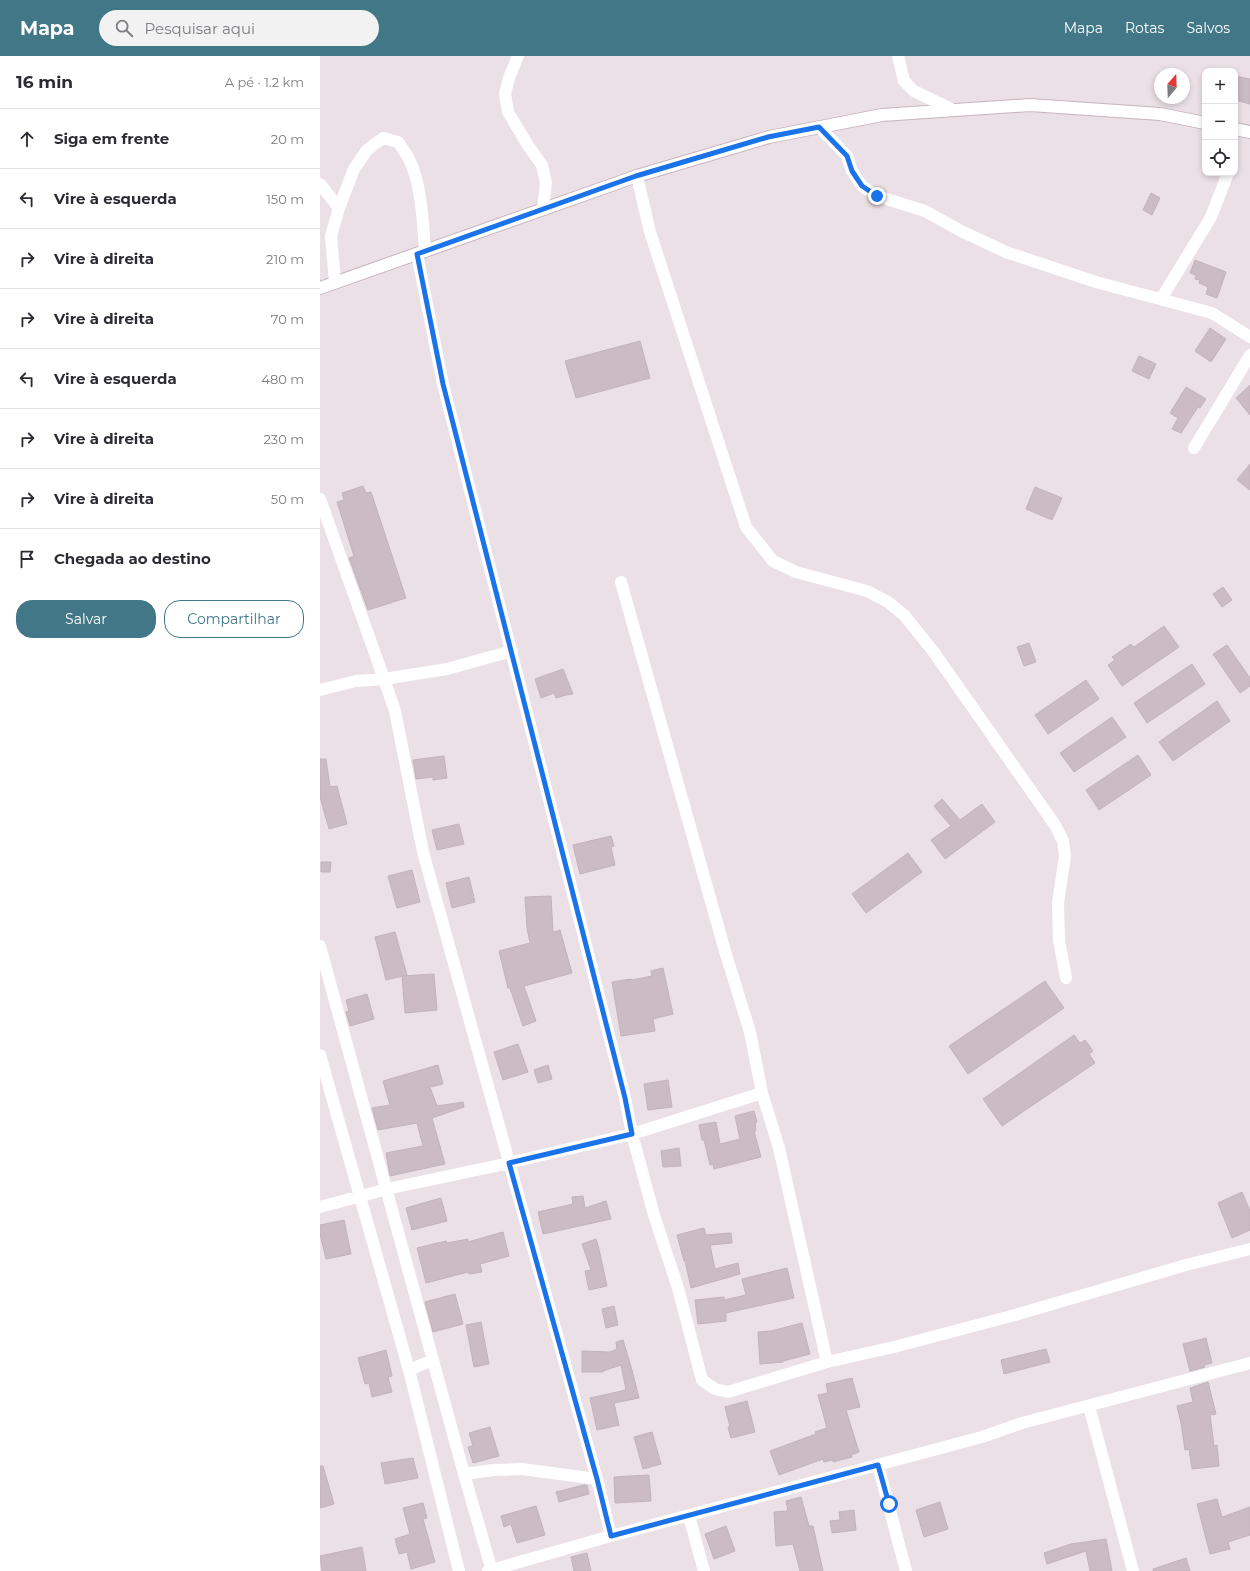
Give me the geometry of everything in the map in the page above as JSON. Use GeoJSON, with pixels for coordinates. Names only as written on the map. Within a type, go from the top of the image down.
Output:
{"type":"FeatureCollection","features":[{"type":"Feature","properties":{"kind":"street"},"geometry":{"type":"LineString","coordinates":[[518,56],[509,78],[505,94],[508,112],[529,147],[542,165],[546,183],[543,209]]}},
{"type":"Feature","properties":{"kind":"street"},"geometry":{"type":"LineString","coordinates":[[898,56],[904,81],[914,91],[953,110]]}},
{"type":"Feature","properties":{"kind":"street"},"geometry":{"type":"LineString","coordinates":[[320,288],[636,176],[768,137],[882,115],[1030,105],[1160,114],[1202,122]]}},
{"type":"Feature","properties":{"kind":"street"},"geometry":{"type":"LineString","coordinates":[[819,127],[847,156],[852,171],[862,186],[877,196],[925,211],[961,231],[1006,252],[1070,275],[1212,313],[1250,337]]}},
{"type":"Feature","properties":{"kind":"street"},"geometry":{"type":"LineString","coordinates":[[1238,130],[1250,132]]}},
{"type":"Feature","properties":{"kind":"street"},"geometry":{"type":"LineString","coordinates":[[336,282],[331,236],[338,208],[354,169],[366,150],[383,138],[398,142],[412,166],[417,185],[422,215],[421,253],[443,384],[625,1098],[632,1134],[654,1215],[678,1288],[702,1380],[715,1389],[728,1392],[828,1362],[1015,1315],[1186,1265],[1250,1249]]}},
{"type":"Feature","properties":{"kind":"street"},"geometry":{"type":"LineString","coordinates":[[636,176],[650,232],[746,527],[773,561],[796,572],[867,592],[888,602],[904,615],[933,651],[1055,826],[1062,841],[1065,856],[1058,903],[1059,932],[1066,978]]}},
{"type":"Feature","properties":{"kind":"street"},"geometry":{"type":"LineString","coordinates":[[1161,299],[1211,217],[1227,176]]}},
{"type":"Feature","properties":{"kind":"street"},"geometry":{"type":"LineString","coordinates":[[320,184],[338,208]]}},
{"type":"Feature","properties":{"kind":"street"},"geometry":{"type":"LineString","coordinates":[[1194,448],[1250,355]]}},
{"type":"Feature","properties":{"kind":"street"},"geometry":{"type":"LineString","coordinates":[[320,499],[395,711],[423,852],[597,1479],[611,1536]]}},
{"type":"Feature","properties":{"kind":"street"},"geometry":{"type":"LineString","coordinates":[[621,582],[724,951],[750,1032],[762,1093],[779,1148],[828,1362]]}},
{"type":"Feature","properties":{"kind":"street"},"geometry":{"type":"LineString","coordinates":[[320,690],[356,681],[384,679],[447,669],[512,651]]}},
{"type":"Feature","properties":{"kind":"street"},"geometry":{"type":"LineString","coordinates":[[320,946],[491,1571],[611,1536],[982,1437],[1022,1424],[1250,1363]]}},
{"type":"Feature","properties":{"kind":"street"},"geometry":{"type":"LineString","coordinates":[[320,1055],[409,1370],[459,1571]]}},
{"type":"Feature","properties":{"kind":"street"},"geometry":{"type":"LineString","coordinates":[[320,1207],[386,1189],[509,1163],[632,1134],[762,1093]]}},
{"type":"Feature","properties":{"kind":"street"},"geometry":{"type":"LineString","coordinates":[[409,1370],[433,1360]]}},
{"type":"Feature","properties":{"kind":"street"},"geometry":{"type":"LineString","coordinates":[[1088,1406],[1133,1571]]}},
{"type":"Feature","properties":{"kind":"street"},"geometry":{"type":"LineString","coordinates":[[878,1465],[906,1571]]}},
{"type":"Feature","properties":{"kind":"street"},"geometry":{"type":"LineString","coordinates":[[464,1474],[494,1470],[522,1469],[597,1479]]}},
{"type":"Feature","properties":{"kind":"street"},"geometry":{"type":"LineString","coordinates":[[689,1516],[704,1571]]}},
{"type":"Feature","properties":{"kind":"building"},"geometry":{"type":"Polygon","coordinates":[[[1238,77],[1250,79],[1250,104],[1238,101],[1238,77]]]}},
{"type":"Feature","properties":{"kind":"building"},"geometry":{"type":"Polygon","coordinates":[[[1151,193],[1160,198],[1152,215],[1143,210],[1151,193]]]}},
{"type":"Feature","properties":{"kind":"building"},"geometry":{"type":"Polygon","coordinates":[[[1195,260],[1226,272],[1217,298],[1206,294],[1208,287],[1199,283],[1200,280],[1195,279],[1196,275],[1190,273],[1195,260]]]}},
{"type":"Feature","properties":{"kind":"building"},"geometry":{"type":"Polygon","coordinates":[[[1210,328],[1226,339],[1211,362],[1195,351],[1210,328]]]}},
{"type":"Feature","properties":{"kind":"building"},"geometry":{"type":"Polygon","coordinates":[[[640,341],[650,378],[576,398],[565,361],[640,341]]]}},
{"type":"Feature","properties":{"kind":"building"},"geometry":{"type":"Polygon","coordinates":[[[1139,356],[1156,364],[1149,379],[1132,371],[1139,356]]]}},
{"type":"Feature","properties":{"kind":"building"},"geometry":{"type":"Polygon","coordinates":[[[1250,385],[1250,415],[1236,398],[1250,385]]]}},
{"type":"Feature","properties":{"kind":"building"},"geometry":{"type":"Polygon","coordinates":[[[1186,387],[1206,399],[1200,408],[1198,407],[1181,433],[1172,429],[1178,418],[1170,413],[1186,387]]]}},
{"type":"Feature","properties":{"kind":"building"},"geometry":{"type":"Polygon","coordinates":[[[1250,464],[1250,490],[1237,480],[1250,464]]]}},
{"type":"Feature","properties":{"kind":"building"},"geometry":{"type":"Polygon","coordinates":[[[363,486],[366,493],[371,492],[406,598],[368,610],[349,558],[354,556],[337,502],[344,500],[342,493],[363,486]]]}},
{"type":"Feature","properties":{"kind":"building"},"geometry":{"type":"Polygon","coordinates":[[[1035,487],[1062,498],[1052,520],[1026,509],[1035,487]]]}},
{"type":"Feature","properties":{"kind":"building"},"geometry":{"type":"Polygon","coordinates":[[[1223,587],[1232,600],[1222,607],[1213,594],[1223,587]]]}},
{"type":"Feature","properties":{"kind":"building"},"geometry":{"type":"Polygon","coordinates":[[[1164,626],[1179,647],[1122,686],[1108,665],[1115,660],[1112,657],[1131,644],[1134,647],[1164,626]]]}},
{"type":"Feature","properties":{"kind":"building"},"geometry":{"type":"Polygon","coordinates":[[[1029,643],[1036,662],[1024,666],[1017,647],[1029,643]]]}},
{"type":"Feature","properties":{"kind":"building"},"geometry":{"type":"Polygon","coordinates":[[[1227,645],[1250,678],[1250,686],[1240,693],[1213,654],[1227,645]]]}},
{"type":"Feature","properties":{"kind":"building"},"geometry":{"type":"Polygon","coordinates":[[[1192,664],[1205,684],[1147,723],[1134,703],[1192,664]]]}},
{"type":"Feature","properties":{"kind":"building"},"geometry":{"type":"Polygon","coordinates":[[[563,669],[573,694],[556,698],[554,693],[541,698],[535,679],[563,669]]]}},
{"type":"Feature","properties":{"kind":"building"},"geometry":{"type":"Polygon","coordinates":[[[1086,680],[1099,699],[1048,734],[1035,715],[1086,680]]]}},
{"type":"Feature","properties":{"kind":"building"},"geometry":{"type":"Polygon","coordinates":[[[1217,701],[1230,721],[1173,761],[1159,742],[1217,701]]]}},
{"type":"Feature","properties":{"kind":"building"},"geometry":{"type":"Polygon","coordinates":[[[1112,717],[1126,737],[1074,772],[1060,753],[1112,717]]]}},
{"type":"Feature","properties":{"kind":"building"},"geometry":{"type":"Polygon","coordinates":[[[1138,755],[1151,775],[1099,810],[1086,790],[1138,755]]]}},
{"type":"Feature","properties":{"kind":"building"},"geometry":{"type":"Polygon","coordinates":[[[444,756],[447,778],[433,780],[433,777],[416,779],[413,760],[444,756]]]}},
{"type":"Feature","properties":{"kind":"building"},"geometry":{"type":"Polygon","coordinates":[[[320,759],[326,759],[330,787],[337,786],[347,824],[329,829],[320,797],[320,759]]]}},
{"type":"Feature","properties":{"kind":"building"},"geometry":{"type":"Polygon","coordinates":[[[942,799],[960,820],[982,804],[995,822],[945,859],[931,840],[951,826],[934,806],[942,799]]]}},
{"type":"Feature","properties":{"kind":"building"},"geometry":{"type":"Polygon","coordinates":[[[459,824],[464,844],[437,850],[432,830],[459,824]]]}},
{"type":"Feature","properties":{"kind":"building"},"geometry":{"type":"Polygon","coordinates":[[[611,836],[614,846],[611,847],[615,865],[580,874],[573,845],[611,836]]]}},
{"type":"Feature","properties":{"kind":"building"},"geometry":{"type":"Polygon","coordinates":[[[908,853],[922,872],[866,913],[852,894],[908,853]]]}},
{"type":"Feature","properties":{"kind":"building"},"geometry":{"type":"Polygon","coordinates":[[[321,862],[331,862],[330,872],[321,872],[321,862]]]}},
{"type":"Feature","properties":{"kind":"building"},"geometry":{"type":"Polygon","coordinates":[[[412,870],[420,902],[397,908],[388,876],[412,870]]]}},
{"type":"Feature","properties":{"kind":"building"},"geometry":{"type":"Polygon","coordinates":[[[469,877],[475,902],[452,908],[446,883],[469,877]]]}},
{"type":"Feature","properties":{"kind":"building"},"geometry":{"type":"Polygon","coordinates":[[[551,896],[553,932],[560,930],[572,973],[524,986],[536,1021],[523,1026],[510,988],[508,988],[499,951],[530,943],[527,928],[525,897],[551,896]]]}},
{"type":"Feature","properties":{"kind":"building"},"geometry":{"type":"Polygon","coordinates":[[[395,932],[407,975],[386,980],[375,937],[395,932]]]}},
{"type":"Feature","properties":{"kind":"building"},"geometry":{"type":"Polygon","coordinates":[[[663,968],[673,1014],[653,1019],[655,1031],[621,1036],[612,982],[652,976],[651,971],[663,968]]]}},
{"type":"Feature","properties":{"kind":"building"},"geometry":{"type":"Polygon","coordinates":[[[434,974],[437,1010],[405,1013],[402,976],[434,974]]]}},
{"type":"Feature","properties":{"kind":"building"},"geometry":{"type":"Polygon","coordinates":[[[1045,981],[1064,1008],[968,1074],[949,1046],[1045,981]]]}},
{"type":"Feature","properties":{"kind":"building"},"geometry":{"type":"Polygon","coordinates":[[[367,994],[374,1019],[350,1026],[346,1012],[349,1011],[346,1000],[367,994]]]}},
{"type":"Feature","properties":{"kind":"building"},"geometry":{"type":"Polygon","coordinates":[[[1074,1035],[1080,1043],[1085,1040],[1093,1051],[1089,1054],[1095,1063],[1002,1126],[983,1099],[1074,1035]]]}},
{"type":"Feature","properties":{"kind":"building"},"geometry":{"type":"Polygon","coordinates":[[[518,1044],[528,1072],[503,1080],[494,1052],[518,1044]]]}},
{"type":"Feature","properties":{"kind":"building"},"geometry":{"type":"Polygon","coordinates":[[[438,1065],[443,1084],[430,1087],[437,1106],[463,1102],[464,1107],[432,1118],[445,1164],[390,1176],[386,1153],[423,1146],[417,1123],[378,1130],[372,1108],[390,1105],[383,1081],[438,1065]]]}},
{"type":"Feature","properties":{"kind":"building"},"geometry":{"type":"Polygon","coordinates":[[[548,1065],[552,1079],[538,1083],[534,1070],[548,1065]]]}},
{"type":"Feature","properties":{"kind":"building"},"geometry":{"type":"Polygon","coordinates":[[[668,1080],[672,1107],[648,1110],[644,1084],[668,1080]]]}},
{"type":"Feature","properties":{"kind":"building"},"geometry":{"type":"Polygon","coordinates":[[[754,1111],[757,1122],[755,1123],[756,1131],[754,1131],[761,1157],[714,1169],[713,1164],[710,1165],[699,1125],[716,1122],[720,1144],[740,1139],[735,1116],[754,1111]]]}},
{"type":"Feature","properties":{"kind":"building"},"geometry":{"type":"Polygon","coordinates":[[[679,1148],[681,1166],[663,1167],[661,1151],[679,1148]]]}},
{"type":"Feature","properties":{"kind":"building"},"geometry":{"type":"Polygon","coordinates":[[[1242,1192],[1250,1211],[1250,1230],[1232,1238],[1218,1203],[1242,1192]]]}},
{"type":"Feature","properties":{"kind":"building"},"geometry":{"type":"Polygon","coordinates":[[[583,1196],[585,1208],[606,1201],[611,1219],[543,1234],[538,1212],[573,1204],[572,1197],[583,1196]]]}},
{"type":"Feature","properties":{"kind":"building"},"geometry":{"type":"Polygon","coordinates":[[[441,1198],[447,1221],[412,1230],[406,1208],[441,1198]]]}},
{"type":"Feature","properties":{"kind":"building"},"geometry":{"type":"Polygon","coordinates":[[[344,1220],[351,1254],[326,1259],[320,1234],[320,1225],[344,1220]]]}},
{"type":"Feature","properties":{"kind":"building"},"geometry":{"type":"Polygon","coordinates":[[[704,1228],[706,1235],[731,1233],[732,1243],[710,1245],[715,1269],[738,1263],[740,1274],[691,1288],[677,1235],[704,1228]]]}},
{"type":"Feature","properties":{"kind":"building"},"geometry":{"type":"Polygon","coordinates":[[[503,1232],[509,1256],[480,1264],[482,1272],[469,1274],[468,1272],[426,1283],[417,1248],[446,1241],[447,1243],[468,1239],[468,1242],[503,1232]]]}},
{"type":"Feature","properties":{"kind":"building"},"geometry":{"type":"Polygon","coordinates":[[[596,1239],[607,1286],[589,1290],[585,1271],[591,1270],[582,1244],[596,1239]]]}},
{"type":"Feature","properties":{"kind":"building"},"geometry":{"type":"Polygon","coordinates":[[[787,1268],[794,1298],[726,1313],[726,1321],[698,1324],[695,1300],[724,1297],[724,1300],[746,1295],[742,1279],[787,1268]]]}},
{"type":"Feature","properties":{"kind":"building"},"geometry":{"type":"Polygon","coordinates":[[[455,1294],[463,1324],[433,1332],[425,1302],[455,1294]]]}},
{"type":"Feature","properties":{"kind":"building"},"geometry":{"type":"Polygon","coordinates":[[[614,1306],[618,1325],[606,1328],[602,1309],[614,1306]]]}},
{"type":"Feature","properties":{"kind":"building"},"geometry":{"type":"Polygon","coordinates":[[[481,1322],[489,1364],[474,1367],[466,1325],[481,1322]]]}},
{"type":"Feature","properties":{"kind":"building"},"geometry":{"type":"Polygon","coordinates":[[[802,1323],[810,1354],[783,1362],[760,1364],[758,1332],[771,1331],[802,1323]]]}},
{"type":"Feature","properties":{"kind":"building"},"geometry":{"type":"Polygon","coordinates":[[[1206,1338],[1212,1363],[1204,1365],[1205,1367],[1190,1371],[1183,1344],[1206,1338]]]}},
{"type":"Feature","properties":{"kind":"building"},"geometry":{"type":"Polygon","coordinates":[[[623,1340],[639,1398],[614,1403],[619,1425],[597,1430],[590,1398],[626,1390],[621,1365],[603,1372],[582,1372],[582,1351],[610,1352],[617,1349],[616,1342],[623,1340]]]}},
{"type":"Feature","properties":{"kind":"building"},"geometry":{"type":"Polygon","coordinates":[[[1046,1349],[1050,1362],[1004,1374],[1001,1360],[1046,1349]]]}},
{"type":"Feature","properties":{"kind":"building"},"geometry":{"type":"Polygon","coordinates":[[[386,1350],[392,1376],[388,1377],[392,1392],[372,1397],[369,1383],[365,1384],[358,1358],[386,1350]]]}},
{"type":"Feature","properties":{"kind":"building"},"geometry":{"type":"Polygon","coordinates":[[[852,1378],[860,1407],[846,1410],[859,1452],[851,1455],[852,1457],[833,1462],[833,1460],[824,1462],[823,1459],[779,1475],[770,1451],[816,1434],[815,1432],[827,1428],[818,1395],[828,1393],[826,1384],[852,1378]]]}},
{"type":"Feature","properties":{"kind":"building"},"geometry":{"type":"Polygon","coordinates":[[[1208,1382],[1216,1414],[1210,1415],[1214,1446],[1217,1445],[1219,1466],[1192,1469],[1189,1449],[1185,1450],[1177,1406],[1193,1402],[1190,1388],[1208,1382]]]}},
{"type":"Feature","properties":{"kind":"building"},"geometry":{"type":"Polygon","coordinates":[[[747,1401],[755,1432],[731,1438],[725,1407],[747,1401]]]}},
{"type":"Feature","properties":{"kind":"building"},"geometry":{"type":"Polygon","coordinates":[[[490,1427],[499,1456],[473,1463],[468,1447],[473,1446],[469,1433],[490,1427]]]}},
{"type":"Feature","properties":{"kind":"building"},"geometry":{"type":"Polygon","coordinates":[[[652,1432],[661,1464],[643,1469],[634,1437],[652,1432]]]}},
{"type":"Feature","properties":{"kind":"building"},"geometry":{"type":"Polygon","coordinates":[[[413,1458],[418,1478],[385,1484],[381,1463],[413,1458]]]}},
{"type":"Feature","properties":{"kind":"building"},"geometry":{"type":"Polygon","coordinates":[[[320,1466],[323,1466],[334,1504],[320,1508],[320,1466]]]}},
{"type":"Feature","properties":{"kind":"building"},"geometry":{"type":"Polygon","coordinates":[[[649,1475],[651,1501],[615,1503],[614,1477],[649,1475]]]}},
{"type":"Feature","properties":{"kind":"building"},"geometry":{"type":"Polygon","coordinates":[[[587,1485],[589,1494],[559,1502],[556,1492],[587,1485]]]}},
{"type":"Feature","properties":{"kind":"building"},"geometry":{"type":"Polygon","coordinates":[[[801,1497],[809,1526],[813,1526],[823,1571],[800,1571],[793,1544],[776,1546],[774,1512],[788,1511],[786,1501],[801,1497]]]}},
{"type":"Feature","properties":{"kind":"building"},"geometry":{"type":"Polygon","coordinates":[[[1217,1499],[1222,1517],[1250,1507],[1250,1535],[1228,1542],[1230,1549],[1210,1554],[1197,1504],[1217,1499]]]}},
{"type":"Feature","properties":{"kind":"building"},"geometry":{"type":"Polygon","coordinates":[[[940,1502],[948,1529],[924,1537],[916,1510],[940,1502]]]}},
{"type":"Feature","properties":{"kind":"building"},"geometry":{"type":"Polygon","coordinates":[[[423,1503],[427,1518],[423,1519],[435,1562],[411,1569],[407,1552],[399,1554],[395,1539],[410,1534],[403,1508],[423,1503]]]}},
{"type":"Feature","properties":{"kind":"building"},"geometry":{"type":"Polygon","coordinates":[[[536,1506],[545,1535],[517,1543],[511,1524],[504,1527],[501,1516],[536,1506]]]}},
{"type":"Feature","properties":{"kind":"building"},"geometry":{"type":"Polygon","coordinates":[[[854,1510],[856,1530],[832,1533],[830,1521],[840,1520],[839,1512],[854,1510]]]}},
{"type":"Feature","properties":{"kind":"building"},"geometry":{"type":"Polygon","coordinates":[[[726,1526],[735,1551],[714,1559],[705,1534],[726,1526]]]}},
{"type":"Feature","properties":{"kind":"building"},"geometry":{"type":"Polygon","coordinates":[[[1106,1539],[1112,1571],[1090,1571],[1086,1551],[1047,1564],[1044,1553],[1071,1544],[1106,1539]]]}},
{"type":"Feature","properties":{"kind":"building"},"geometry":{"type":"Polygon","coordinates":[[[362,1547],[366,1571],[322,1571],[320,1556],[362,1547]]]}},
{"type":"Feature","properties":{"kind":"building"},"geometry":{"type":"Polygon","coordinates":[[[587,1553],[591,1571],[574,1571],[571,1557],[587,1553]]]}},
{"type":"Feature","properties":{"kind":"building"},"geometry":{"type":"Polygon","coordinates":[[[1186,1558],[1190,1571],[1153,1571],[1153,1569],[1186,1558]]]}},
{"type":"Feature","properties":{"kind":"route"},"geometry":{"type":"LineString","coordinates":[[877,196],[862,186],[852,171],[847,156],[819,127],[768,137],[636,176],[417,254],[443,384],[591,961],[625,1098],[632,1134],[509,1163],[597,1479],[611,1536],[878,1465],[889,1504]]}}]}
